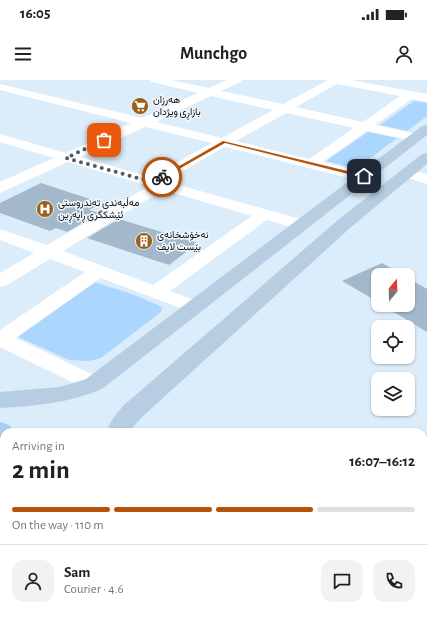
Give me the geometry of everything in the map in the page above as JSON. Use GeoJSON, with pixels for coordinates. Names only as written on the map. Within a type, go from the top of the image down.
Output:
{"type":"FeatureCollection","features":[{"type":"Feature","properties":{"kind":"main road"},"geometry":{"type":"LineString","coordinates":[[0,400],[45,398],[65,394],[94,384],[421,133]]}},
{"type":"Feature","properties":{"kind":"main road"},"geometry":{"type":"LineString","coordinates":[[121,428],[122,424],[133,411],[344,224],[427,157]]}},
{"type":"Feature","properties":{"kind":"street"},"geometry":{"type":"LineString","coordinates":[[156,80],[364,126],[421,133]]}},
{"type":"Feature","properties":{"kind":"street"},"geometry":{"type":"LineString","coordinates":[[0,188],[236,80]]}},
{"type":"Feature","properties":{"kind":"street"},"geometry":{"type":"LineString","coordinates":[[0,281],[224,142],[335,80],[427,98]]}},
{"type":"Feature","properties":{"kind":"street"},"geometry":{"type":"LineString","coordinates":[[0,87],[364,176]]}},
{"type":"Feature","properties":{"kind":"street"},"geometry":{"type":"LineString","coordinates":[[312,164],[409,95]]}},
{"type":"Feature","properties":{"kind":"street"},"geometry":{"type":"LineString","coordinates":[[0,138],[301,225]]}},
{"type":"Feature","properties":{"kind":"street"},"geometry":{"type":"LineString","coordinates":[[407,174],[427,179]]}},
{"type":"Feature","properties":{"kind":"street"},"geometry":{"type":"LineString","coordinates":[[156,292],[264,215]]}},
{"type":"Feature","properties":{"kind":"street"},"geometry":{"type":"LineString","coordinates":[[0,234],[195,307]]}},
{"type":"Feature","properties":{"kind":"street"},"geometry":{"type":"LineString","coordinates":[[94,384],[0,339],[99,271]]}},
{"type":"Feature","properties":{"kind":"shaded area"},"geometry":{"type":"Polygon","coordinates":[[[414,101],[427,103],[427,116],[407,131],[380,125],[414,101]]]}},
{"type":"Feature","properties":{"kind":"shaded area"},"geometry":{"type":"Polygon","coordinates":[[[368,132],[397,138],[356,169],[326,161],[368,132]]]}},
{"type":"Feature","properties":{"kind":"shaded area"},"geometry":{"type":"Polygon","coordinates":[[[94,282],[132,294],[158,305],[162,308],[161,312],[101,358],[89,361],[69,360],[16,336],[94,282]]]}},
{"type":"Feature","properties":{"kind":"building","name":"مەڵبەندی تەندروستی ئێشکگری ڕاپەڕین"},"geometry":{"type":"Polygon","coordinates":[[[41,183],[102,203],[89,210],[100,213],[67,232],[56,228],[50,231],[0,213],[0,203],[41,183]]]}},
{"type":"Feature","properties":{"kind":"building","name":"نەخۆشخانەی بێست لایف"},"geometry":{"type":"Polygon","coordinates":[[[119,219],[198,243],[169,265],[87,238],[119,219]]]}},
{"type":"Feature","properties":{"kind":"building"},"geometry":{"type":"Polygon","coordinates":[[[382,263],[391,268],[371,268],[371,298],[342,281],[382,263]]]}},
{"type":"Feature","properties":{"kind":"building"},"geometry":{"type":"Polygon","coordinates":[[[415,282],[427,289],[427,332],[415,325],[415,320],[407,320],[394,312],[415,312],[415,282]]]}},
{"type":"Feature","properties":{"kind":"way so far"},"geometry":{"type":"LineString","coordinates":[[104,140],[66,158],[152,182],[162,177]]}},
{"type":"Feature","properties":{"kind":"place","name":"ھەرزان بازاڕی ویژدان"},"geometry":{"type":"Point","coordinates":[140,106]}},
{"type":"Feature","properties":{"kind":"place","name":"مەڵبەندی تەندروستی ئێشکگری ڕاپەڕین"},"geometry":{"type":"Point","coordinates":[45,209]}},
{"type":"Feature","properties":{"kind":"place","name":"نەخۆشخانەی بێست لایف"},"geometry":{"type":"Point","coordinates":[144,241]}},
{"type":"Feature","properties":{"kind":"route"},"geometry":{"type":"LineString","coordinates":[[162,177],[224,142],[364,176]]}}]}
